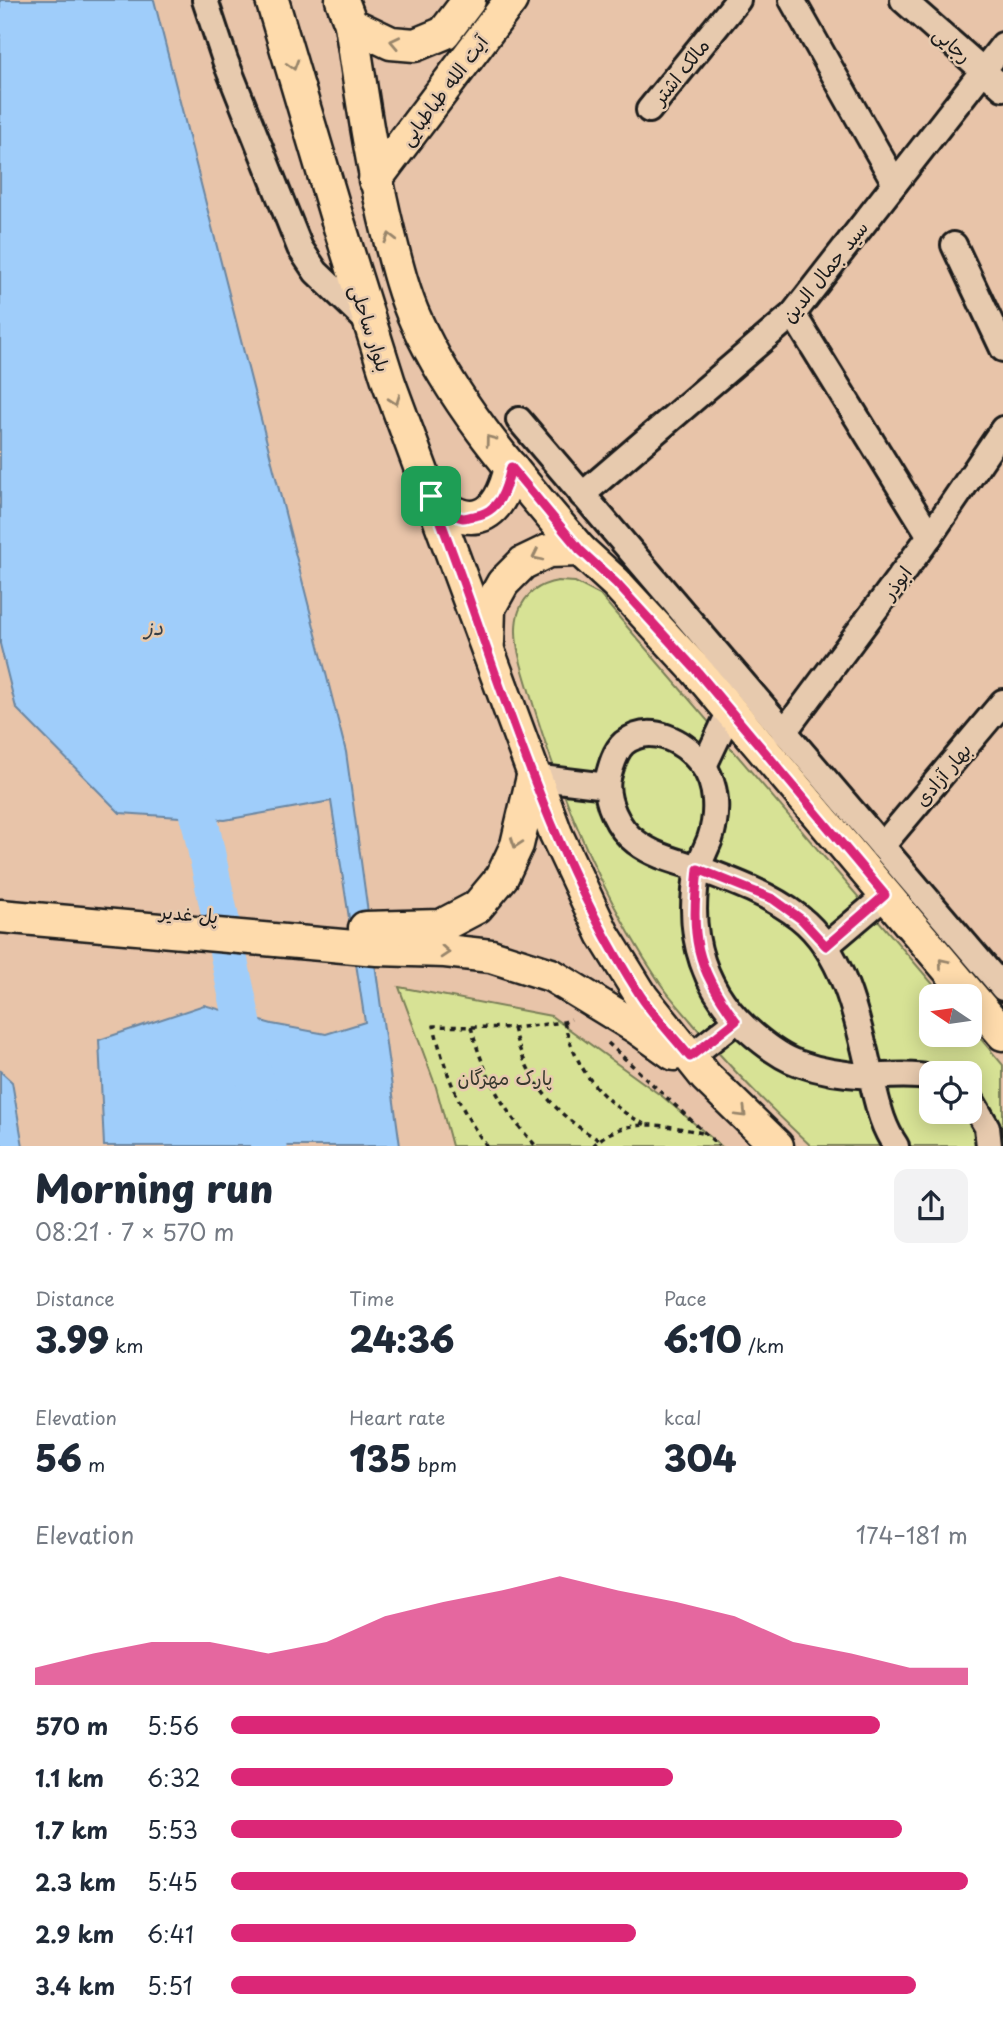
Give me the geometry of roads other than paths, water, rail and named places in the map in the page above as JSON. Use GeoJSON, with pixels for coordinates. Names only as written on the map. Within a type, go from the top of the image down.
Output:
{"type":"FeatureCollection","features":[{"type":"Feature","properties":{"kind":"main road","name":"بلوار ساحلی"},"geometry":{"type":"LineString","coordinates":[[272,0],[389,383],[556,834],[603,934],[642,997],[698,1067],[776,1146]]}},
{"type":"Feature","properties":{"kind":"main road","name":"آیت الله طباطبایی"},"geometry":{"type":"LineString","coordinates":[[346,12],[391,43],[415,45],[444,33],[469,0]]}},
{"type":"Feature","properties":{"kind":"main road","name":"آیت الله طباطبایی"},"geometry":{"type":"LineString","coordinates":[[375,180],[512,0]]}},
{"type":"Feature","properties":{"kind":"main road"},"geometry":{"type":"LineString","coordinates":[[346,12],[375,180],[398,272],[415,320],[455,393],[511,467],[580,550],[616,583],[730,710],[1003,1034]]}},
{"type":"Feature","properties":{"kind":"main road"},"geometry":{"type":"LineString","coordinates":[[444,33],[450,48],[463,55],[471,54]]}},
{"type":"Feature","properties":{"kind":"main road"},"geometry":{"type":"LineString","coordinates":[[431,496],[446,509],[463,518],[484,514],[498,503],[511,467]]}},
{"type":"Feature","properties":{"kind":"main road","name":"بلوار ساحلی"},"geometry":{"type":"LineString","coordinates":[[487,650],[489,608],[503,583],[523,563],[548,551],[580,550]]}},
{"type":"Feature","properties":{"kind":"main road"},"geometry":{"type":"LineString","coordinates":[[377,939],[441,926],[477,907],[502,877],[517,845],[533,777]]}},
{"type":"Feature","properties":{"kind":"main road","name":"پل غدیر"},"geometry":{"type":"LineString","coordinates":[[0,896],[377,939]]}},
{"type":"Feature","properties":{"kind":"main road","name":"پل غدیر"},"geometry":{"type":"LineString","coordinates":[[0,916],[377,939]]}},
{"type":"Feature","properties":{"kind":"main road"},"geometry":{"type":"LineString","coordinates":[[377,939],[491,956],[551,975],[698,1067]]}},
{"type":"Feature","properties":{"kind":"street"},"geometry":{"type":"LineString","coordinates":[[205,0],[225,60],[299,248],[316,272],[369,323]]}},
{"type":"Feature","properties":{"kind":"street","name":"مالک اشتر"},"geometry":{"type":"LineString","coordinates":[[649,110],[738,0]]}},
{"type":"Feature","properties":{"kind":"street"},"geometry":{"type":"LineString","coordinates":[[792,0],[895,183]]}},
{"type":"Feature","properties":{"kind":"street","name":"رجایی"},"geometry":{"type":"LineString","coordinates":[[903,0],[1003,88]]}},
{"type":"Feature","properties":{"kind":"street","name":"سید جمال الدین"},"geometry":{"type":"LineString","coordinates":[[582,495],[793,314],[1003,45]]}},
{"type":"Feature","properties":{"kind":"street"},"geometry":{"type":"LineString","coordinates":[[954,245],[1003,349]]}},
{"type":"Feature","properties":{"kind":"street"},"geometry":{"type":"LineString","coordinates":[[793,314],[930,536]]}},
{"type":"Feature","properties":{"kind":"street"},"geometry":{"type":"LineString","coordinates":[[519,420],[1003,988]]}},
{"type":"Feature","properties":{"kind":"street","name":"ابوذر"},"geometry":{"type":"LineString","coordinates":[[784,732],[930,536],[1003,429]]}},
{"type":"Feature","properties":{"kind":"street","name":"بهار آزادی"},"geometry":{"type":"LineString","coordinates":[[882,846],[1003,702]]}},
{"type":"Feature","properties":{"kind":"street"},"geometry":{"type":"LineString","coordinates":[[704,766],[730,710]]}},
{"type":"Feature","properties":{"kind":"street"},"geometry":{"type":"LineString","coordinates":[[896,1146],[879,1115],[871,1076],[858,1021],[826,946],[801,919],[773,899],[698,869],[656,854],[634,841],[620,824],[611,806],[607,786],[611,765],[621,745],[634,736],[667,736],[685,746],[704,766],[714,789],[716,814],[698,869],[694,912],[699,956],[715,992],[736,1021],[764,1044],[797,1063],[871,1076],[919,1074]]}},
{"type":"Feature","properties":{"kind":"street"},"geometry":{"type":"LineString","coordinates":[[533,777],[607,786]]}},
{"type":"Feature","properties":{"kind":"street"},"geometry":{"type":"LineString","coordinates":[[826,946],[885,895]]}},
{"type":"Feature","properties":{"kind":"street"},"geometry":{"type":"LineString","coordinates":[[698,1067],[736,1021]]}},
{"type":"Feature","properties":{"kind":"street"},"geometry":{"type":"LineString","coordinates":[[982,1115],[993,1131]]}},
{"type":"Feature","properties":{"kind":"water","name":"دز"},"geometry":{"type":"Polygon","coordinates":[[[0,0],[154,0],[346,752],[400,1146],[104,1146],[99,1040],[204,1005],[272,1024],[326,1034],[365,1022],[331,801],[225,820],[120,813],[16,708],[0,644],[0,0]]]}},
{"type":"Feature","properties":{"kind":"water"},"geometry":{"type":"Polygon","coordinates":[[[0,1071],[12,1082],[23,1146],[0,1146],[0,1071]]]}},
{"type":"Feature","properties":{"kind":"waterway","name":"دز"},"geometry":{"type":"LineString","coordinates":[[189,770],[269,1146]]}},
{"type":"Feature","properties":{"kind":"park label","name":"پارک مهرگان"},"geometry":{"type":"Point","coordinates":[505,1077]}}]}
